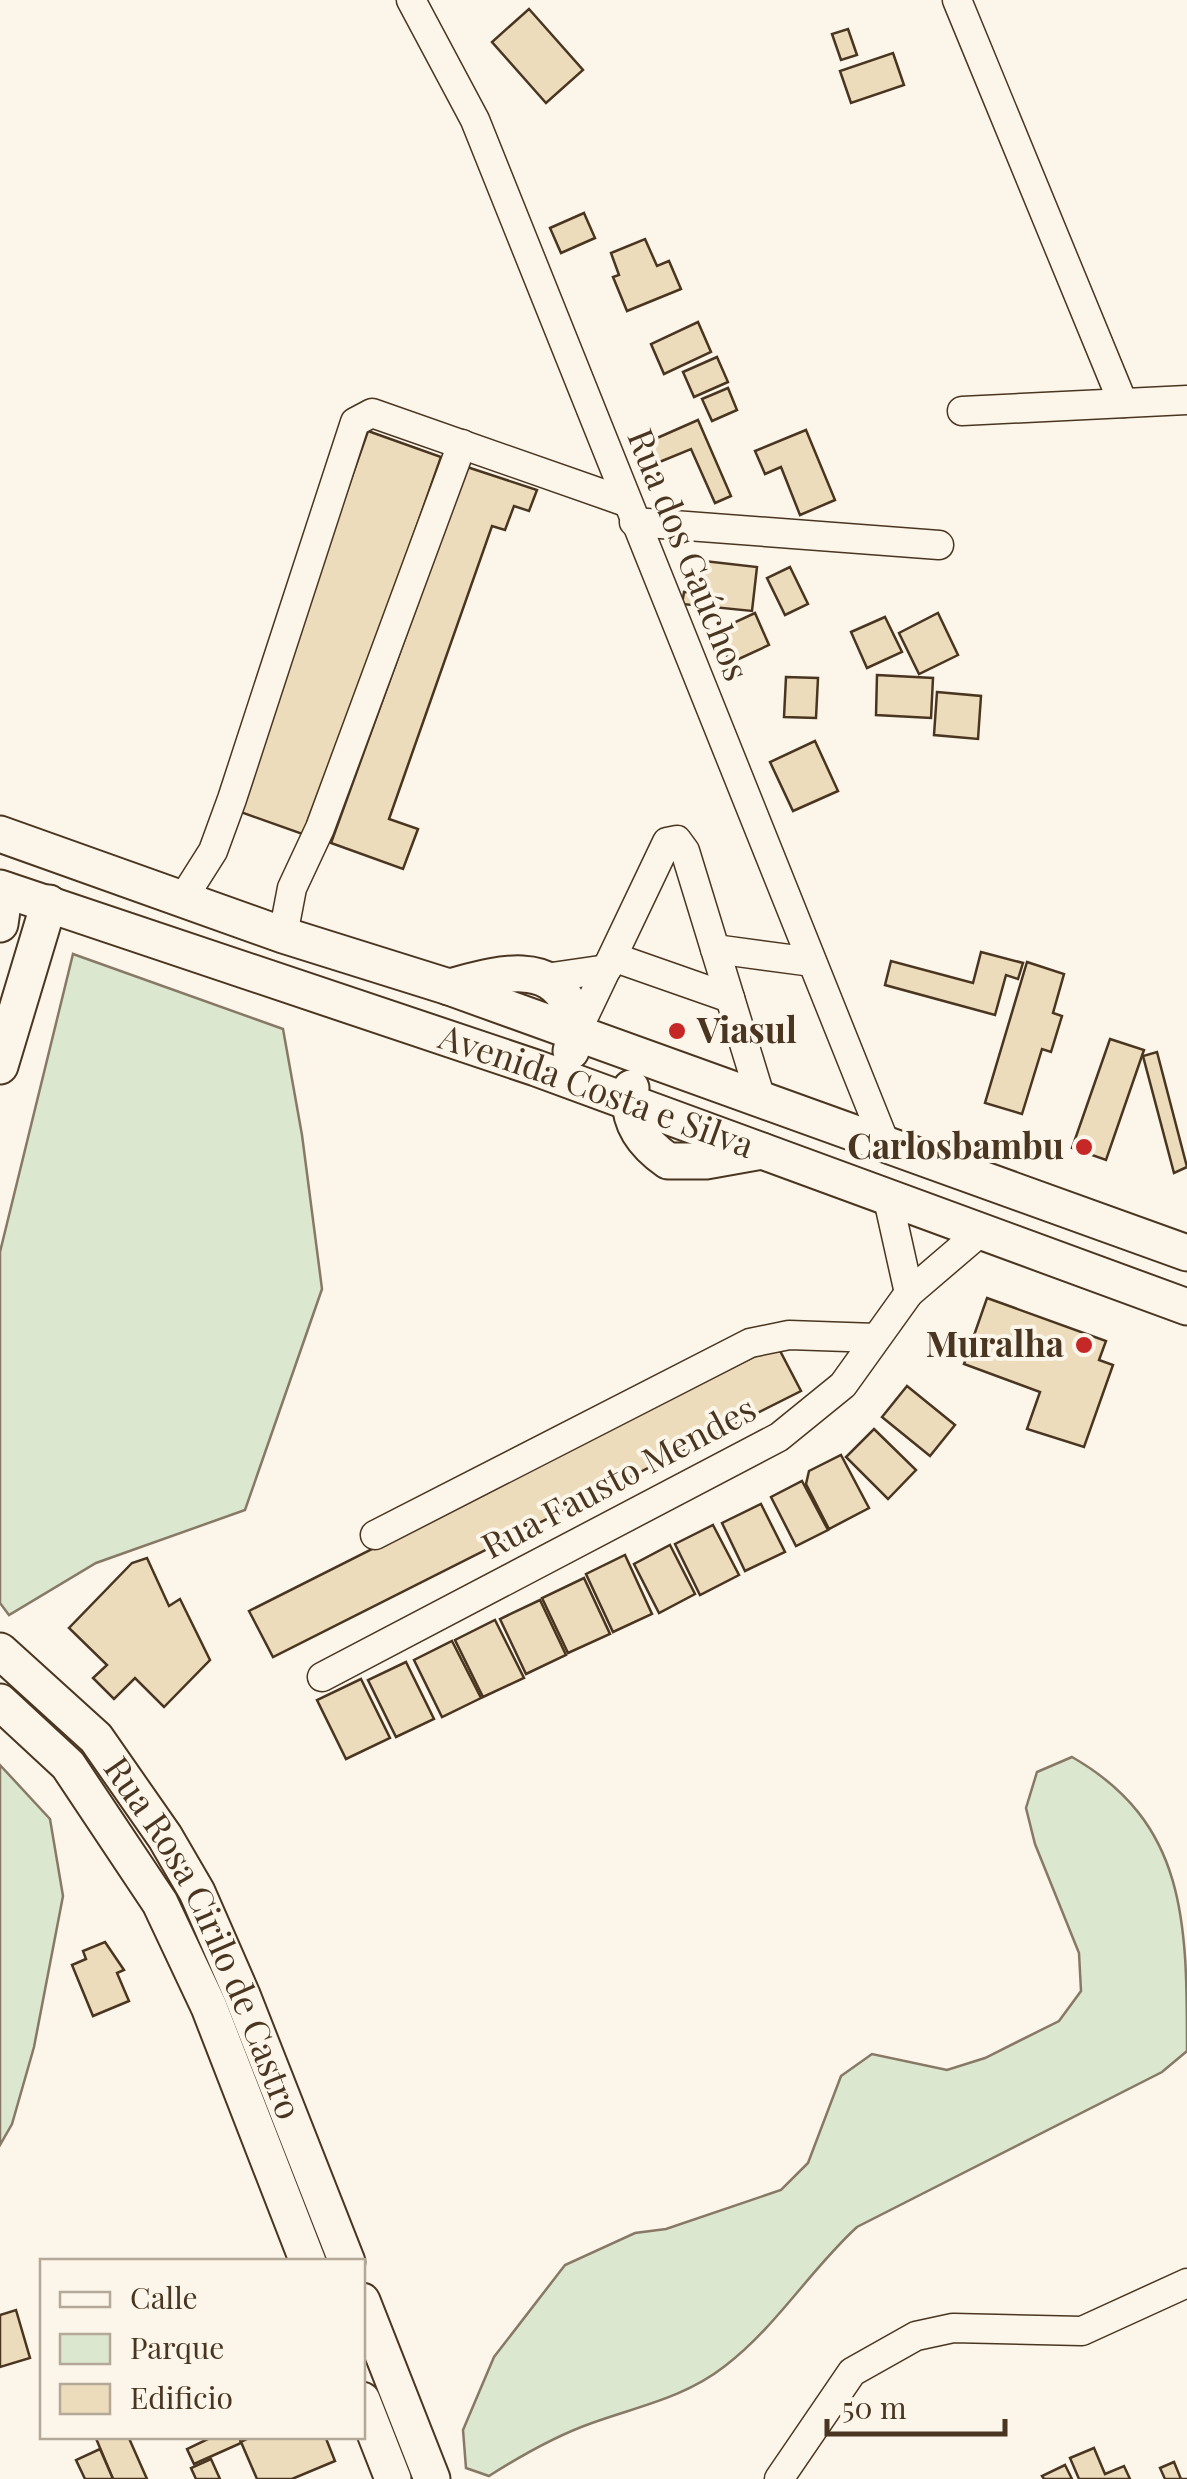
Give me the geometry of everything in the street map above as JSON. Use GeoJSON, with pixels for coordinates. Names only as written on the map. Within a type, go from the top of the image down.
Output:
{"type":"FeatureCollection","features":[{"type":"Feature","properties":{"kind":"main road","name":"Avenida Costa e Silva"},"geometry":{"type":"LineString","coordinates":[[0,834],[182,900],[449,987],[1187,1253]]}},
{"type":"Feature","properties":{"kind":"main road","name":"Avenida Costa e Silva"},"geometry":{"type":"LineString","coordinates":[[2,900],[49,903],[629,1102],[640,1136],[668,1161],[706,1161],[765,1150],[978,1234],[1187,1307]]}},
{"type":"Feature","properties":{"kind":"main road"},"geometry":{"type":"LineString","coordinates":[[0,1066],[49,903]]}},
{"type":"Feature","properties":{"kind":"main road"},"geometry":{"type":"LineString","coordinates":[[449,987],[505,974],[545,978],[562,988],[576,1033],[570,1054],[536,1068]]}},
{"type":"Feature","properties":{"kind":"main road"},"geometry":{"type":"LineString","coordinates":[[629,1102],[635,1077],[659,1063]]}},
{"type":"Feature","properties":{"kind":"main road","name":"Rua Rosa Cirilo de Castro"},"geometry":{"type":"LineString","coordinates":[[0,1651],[96,1738],[166,1837],[196,1892],[226,2001],[346,2259]]}},
{"type":"Feature","properties":{"kind":"main road"},"geometry":{"type":"LineString","coordinates":[[0,1702],[68,1765],[226,2001],[307,2259]]}},
{"type":"Feature","properties":{"kind":"main road"},"geometry":{"type":"LineString","coordinates":[[68,1765],[96,1738]]}},
{"type":"Feature","properties":{"kind":"main road"},"geometry":{"type":"LineString","coordinates":[[365,2310],[424,2477]]}},
{"type":"Feature","properties":{"kind":"main road"},"geometry":{"type":"LineString","coordinates":[[365,2408],[393,2479]]}},
{"type":"Feature","properties":{"kind":"street","name":"Rua dos Gaúchos"},"geometry":{"type":"LineString","coordinates":[[411,0],[474,120],[885,1143]]}},
{"type":"Feature","properties":{"kind":"street"},"geometry":{"type":"LineString","coordinates":[[958,0],[1123,403]]}},
{"type":"Feature","properties":{"kind":"street"},"geometry":{"type":"LineString","coordinates":[[962,411],[1187,400]]}},
{"type":"Feature","properties":{"kind":"street"},"geometry":{"type":"LineString","coordinates":[[182,900],[213,851],[232,799],[354,422],[372,414],[462,444],[630,512],[939,545]]}},
{"type":"Feature","properties":{"kind":"street"},"geometry":{"type":"LineString","coordinates":[[283,934],[292,888],[320,828],[462,444]]}},
{"type":"Feature","properties":{"kind":"street"},"geometry":{"type":"LineString","coordinates":[[576,1033],[667,842],[677,840],[685,851],[761,1099]]}},
{"type":"Feature","properties":{"kind":"street"},"geometry":{"type":"LineString","coordinates":[[715,949],[812,962]]}},
{"type":"Feature","properties":{"kind":"street"},"geometry":{"type":"LineString","coordinates":[[545,978],[610,963],[730,998]]}},
{"type":"Feature","properties":{"kind":"street"},"geometry":{"type":"LineString","coordinates":[[888,1199],[909,1293]]}},
{"type":"Feature","properties":{"kind":"street","name":"Rua Fausto Mendes"},"geometry":{"type":"LineString","coordinates":[[322,1678],[779,1437],[844,1385],[909,1293],[978,1234]]}},
{"type":"Feature","properties":{"kind":"street"},"geometry":{"type":"LineString","coordinates":[[375,1535],[750,1344],[788,1334],[876,1338]]}},
{"type":"Feature","properties":{"kind":"street"},"geometry":{"type":"LineString","coordinates":[[778,2479],[852,2372],[916,2336],[953,2328],[1082,2332],[1187,2283]]}},
{"type":"Feature","properties":{"kind":"green space"},"geometry":{"type":"Polygon","coordinates":[[[73,954],[283,1029],[302,1135],[322,1289],[245,1510],[96,1563],[9,1615],[0,1603],[0,1252],[73,954]]]}},
{"type":"Feature","properties":{"kind":"green space"},"geometry":{"type":"Polygon","coordinates":[[[1072,1757],[1110,1783],[1138,1813],[1159,1845],[1173,1880],[1185,1960],[1187,2051],[1162,2072],[857,2227],[761,2334],[709,2377],[677,2394],[565,2434],[489,2476],[466,2468],[463,2430],[494,2357],[565,2265],[635,2233],[666,2229],[781,2190],[808,2163],[841,2076],[872,2054],[947,2070],[985,2058],[1059,2021],[1081,1991],[1079,1953],[1035,1844],[1026,1808],[1037,1772],[1072,1757]]]}},
{"type":"Feature","properties":{"kind":"green space"},"geometry":{"type":"Polygon","coordinates":[[[0,1765],[50,1819],[63,1896],[34,2047],[12,2124],[0,2145],[0,1765]]]}},
{"type":"Feature","properties":{"kind":"building"},"geometry":{"type":"Polygon","coordinates":[[[529,9],[583,70],[546,103],[492,42],[529,9]]]}},
{"type":"Feature","properties":{"kind":"building"},"geometry":{"type":"Polygon","coordinates":[[[848,29],[857,55],[841,60],[832,34],[848,29]]]}},
{"type":"Feature","properties":{"kind":"building"},"geometry":{"type":"Polygon","coordinates":[[[893,53],[904,85],[851,103],[840,71],[893,53]]]}},
{"type":"Feature","properties":{"kind":"building"},"geometry":{"type":"Polygon","coordinates":[[[584,213],[595,238],[561,253],[550,228],[584,213]]]}},
{"type":"Feature","properties":{"kind":"building"},"geometry":{"type":"Polygon","coordinates":[[[645,239],[657,266],[669,261],[681,289],[627,311],[613,277],[619,275],[611,253],[645,239]]]}},
{"type":"Feature","properties":{"kind":"building"},"geometry":{"type":"Polygon","coordinates":[[[698,322],[711,352],[664,374],[651,344],[698,322]]]}},
{"type":"Feature","properties":{"kind":"building"},"geometry":{"type":"Polygon","coordinates":[[[717,357],[728,382],[694,397],[683,372],[717,357]]]}},
{"type":"Feature","properties":{"kind":"building"},"geometry":{"type":"Polygon","coordinates":[[[728,388],[737,410],[712,421],[702,399],[728,388]]]}},
{"type":"Feature","properties":{"kind":"building"},"geometry":{"type":"Polygon","coordinates":[[[698,420],[731,496],[715,503],[691,449],[657,463],[648,442],[698,420]]]}},
{"type":"Feature","properties":{"kind":"building"},"geometry":{"type":"Polygon","coordinates":[[[806,430],[835,500],[800,515],[781,467],[765,474],[755,451],[806,430]]]}},
{"type":"Feature","properties":{"kind":"building"},"geometry":{"type":"Polygon","coordinates":[[[368,431],[441,457],[308,836],[235,810],[368,431]]]}},
{"type":"Feature","properties":{"kind":"building"},"geometry":{"type":"Polygon","coordinates":[[[467,467],[537,490],[529,511],[514,506],[505,530],[492,526],[389,819],[418,829],[403,869],[331,843],[467,467]]]}},
{"type":"Feature","properties":{"kind":"building"},"geometry":{"type":"Polygon","coordinates":[[[704,561],[757,567],[752,611],[682,604],[684,592],[700,594],[704,561]]]}},
{"type":"Feature","properties":{"kind":"building"},"geometry":{"type":"Polygon","coordinates":[[[790,567],[808,604],[785,615],[767,578],[790,567]]]}},
{"type":"Feature","properties":{"kind":"building"},"geometry":{"type":"Polygon","coordinates":[[[755,613],[769,645],[730,663],[716,631],[755,613]]]}},
{"type":"Feature","properties":{"kind":"building"},"geometry":{"type":"Polygon","coordinates":[[[938,613],[958,655],[919,674],[899,633],[938,613]]]}},
{"type":"Feature","properties":{"kind":"building"},"geometry":{"type":"Polygon","coordinates":[[[885,617],[902,652],[867,668],[851,632],[885,617]]]}},
{"type":"Feature","properties":{"kind":"building"},"geometry":{"type":"Polygon","coordinates":[[[877,675],[933,678],[931,718],[876,715],[877,675]]]}},
{"type":"Feature","properties":{"kind":"building"},"geometry":{"type":"Polygon","coordinates":[[[786,677],[818,678],[816,718],[784,717],[786,677]]]}},
{"type":"Feature","properties":{"kind":"building"},"geometry":{"type":"Polygon","coordinates":[[[937,692],[981,696],[978,739],[934,735],[937,692]]]}},
{"type":"Feature","properties":{"kind":"building"},"geometry":{"type":"Polygon","coordinates":[[[815,741],[838,791],[793,811],[770,762],[815,741]]]}},
{"type":"Feature","properties":{"kind":"building"},"geometry":{"type":"Polygon","coordinates":[[[981,952],[1023,963],[1018,979],[1006,975],[995,1015],[885,985],[891,961],[973,983],[981,952]]]}},
{"type":"Feature","properties":{"kind":"building"},"geometry":{"type":"Polygon","coordinates":[[[1027,962],[1064,974],[1053,1013],[1062,1016],[1051,1052],[1042,1049],[1022,1114],[985,1103],[1027,962]]]}},
{"type":"Feature","properties":{"kind":"building"},"geometry":{"type":"Polygon","coordinates":[[[1110,1039],[1144,1050],[1106,1160],[1072,1148],[1110,1039]]]}},
{"type":"Feature","properties":{"kind":"building"},"geometry":{"type":"Polygon","coordinates":[[[1157,1052],[1187,1167],[1174,1173],[1143,1056],[1157,1052]]]}},
{"type":"Feature","properties":{"kind":"building"},"geometry":{"type":"Polygon","coordinates":[[[987,1298],[1106,1341],[1099,1360],[1113,1365],[1084,1447],[1027,1429],[1040,1392],[964,1364],[987,1298]]]}},
{"type":"Feature","properties":{"kind":"building"},"geometry":{"type":"Polygon","coordinates":[[[777,1345],[801,1391],[273,1657],[249,1611],[777,1345]]]}},
{"type":"Feature","properties":{"kind":"building"},"geometry":{"type":"Polygon","coordinates":[[[907,1386],[955,1425],[930,1456],[882,1417],[907,1386]]]}},
{"type":"Feature","properties":{"kind":"building"},"geometry":{"type":"Polygon","coordinates":[[[874,1429],[916,1470],[888,1499],[846,1457],[874,1429]]]}},
{"type":"Feature","properties":{"kind":"building"},"geometry":{"type":"Polygon","coordinates":[[[841,1455],[869,1508],[829,1529],[806,1484],[809,1471],[841,1455]]]}},
{"type":"Feature","properties":{"kind":"building"},"geometry":{"type":"Polygon","coordinates":[[[802,1481],[828,1530],[796,1546],[771,1497],[802,1481]]]}},
{"type":"Feature","properties":{"kind":"building"},"geometry":{"type":"Polygon","coordinates":[[[761,1504],[785,1552],[745,1571],[722,1523],[761,1504]]]}},
{"type":"Feature","properties":{"kind":"building"},"geometry":{"type":"Polygon","coordinates":[[[713,1525],[739,1575],[700,1595],[675,1544],[713,1525]]]}},
{"type":"Feature","properties":{"kind":"building"},"geometry":{"type":"Polygon","coordinates":[[[670,1545],[695,1594],[659,1613],[634,1564],[670,1545]]]}},
{"type":"Feature","properties":{"kind":"building"},"geometry":{"type":"Polygon","coordinates":[[[625,1555],[652,1614],[613,1632],[586,1574],[625,1555]]]}},
{"type":"Feature","properties":{"kind":"building"},"geometry":{"type":"Polygon","coordinates":[[[147,1558],[169,1606],[180,1599],[210,1660],[164,1707],[135,1678],[114,1699],[93,1678],[107,1665],[69,1628],[132,1563],[147,1558]]]}},
{"type":"Feature","properties":{"kind":"building"},"geometry":{"type":"Polygon","coordinates":[[[584,1578],[610,1634],[568,1653],[542,1598],[584,1578]]]}},
{"type":"Feature","properties":{"kind":"building"},"geometry":{"type":"Polygon","coordinates":[[[540,1600],[566,1655],[526,1674],[500,1619],[540,1600]]]}},
{"type":"Feature","properties":{"kind":"building"},"geometry":{"type":"Polygon","coordinates":[[[495,1620],[524,1678],[483,1697],[455,1640],[495,1620]]]}},
{"type":"Feature","properties":{"kind":"building"},"geometry":{"type":"Polygon","coordinates":[[[452,1641],[481,1698],[442,1717],[414,1660],[452,1641]]]}},
{"type":"Feature","properties":{"kind":"building"},"geometry":{"type":"Polygon","coordinates":[[[406,1662],[434,1719],[396,1737],[368,1680],[406,1662]]]}},
{"type":"Feature","properties":{"kind":"building"},"geometry":{"type":"Polygon","coordinates":[[[361,1679],[390,1738],[346,1759],[317,1700],[361,1679]]]}},
{"type":"Feature","properties":{"kind":"building"},"geometry":{"type":"Polygon","coordinates":[[[105,1942],[124,1970],[117,1973],[129,2001],[93,2016],[72,1965],[86,1959],[83,1951],[105,1942]]]}},
{"type":"Feature","properties":{"kind":"building"},"geometry":{"type":"Polygon","coordinates":[[[16,2310],[30,2358],[0,2367],[0,2315],[16,2310]]]}},
{"type":"Feature","properties":{"kind":"building"},"geometry":{"type":"Polygon","coordinates":[[[96,2439],[129,2439],[147,2479],[113,2479],[96,2439]]]}},
{"type":"Feature","properties":{"kind":"building"},"geometry":{"type":"Polygon","coordinates":[[[208,2439],[240,2439],[241,2443],[194,2464],[187,2449],[208,2439]]]}},
{"type":"Feature","properties":{"kind":"building"},"geometry":{"type":"Polygon","coordinates":[[[326,2439],[335,2461],[292,2479],[257,2479],[241,2442],[326,2439]]]}},
{"type":"Feature","properties":{"kind":"building"},"geometry":{"type":"Polygon","coordinates":[[[1094,2448],[1105,2474],[1124,2466],[1130,2479],[1079,2479],[1070,2458],[1094,2448]]]}},
{"type":"Feature","properties":{"kind":"building"},"geometry":{"type":"Polygon","coordinates":[[[100,2449],[113,2479],[85,2479],[76,2460],[100,2449]]]}},
{"type":"Feature","properties":{"kind":"building"},"geometry":{"type":"Polygon","coordinates":[[[211,2459],[220,2479],[196,2479],[191,2468],[211,2459]]]}},
{"type":"Feature","properties":{"kind":"building"},"geometry":{"type":"Polygon","coordinates":[[[1174,2462],[1181,2479],[1165,2479],[1160,2468],[1174,2462]]]}},
{"type":"Feature","properties":{"kind":"building"},"geometry":{"type":"Polygon","coordinates":[[[1065,2465],[1072,2479],[1042,2476],[1065,2465]]]}},
{"type":"Feature","properties":{"kind":"place","name":"Viasul"},"geometry":{"type":"Point","coordinates":[677,1031]}},
{"type":"Feature","properties":{"kind":"place","name":"Carlosbambu"},"geometry":{"type":"Point","coordinates":[1084,1147]}},
{"type":"Feature","properties":{"kind":"place","name":"Muralha"},"geometry":{"type":"Point","coordinates":[1084,1345]}}]}
